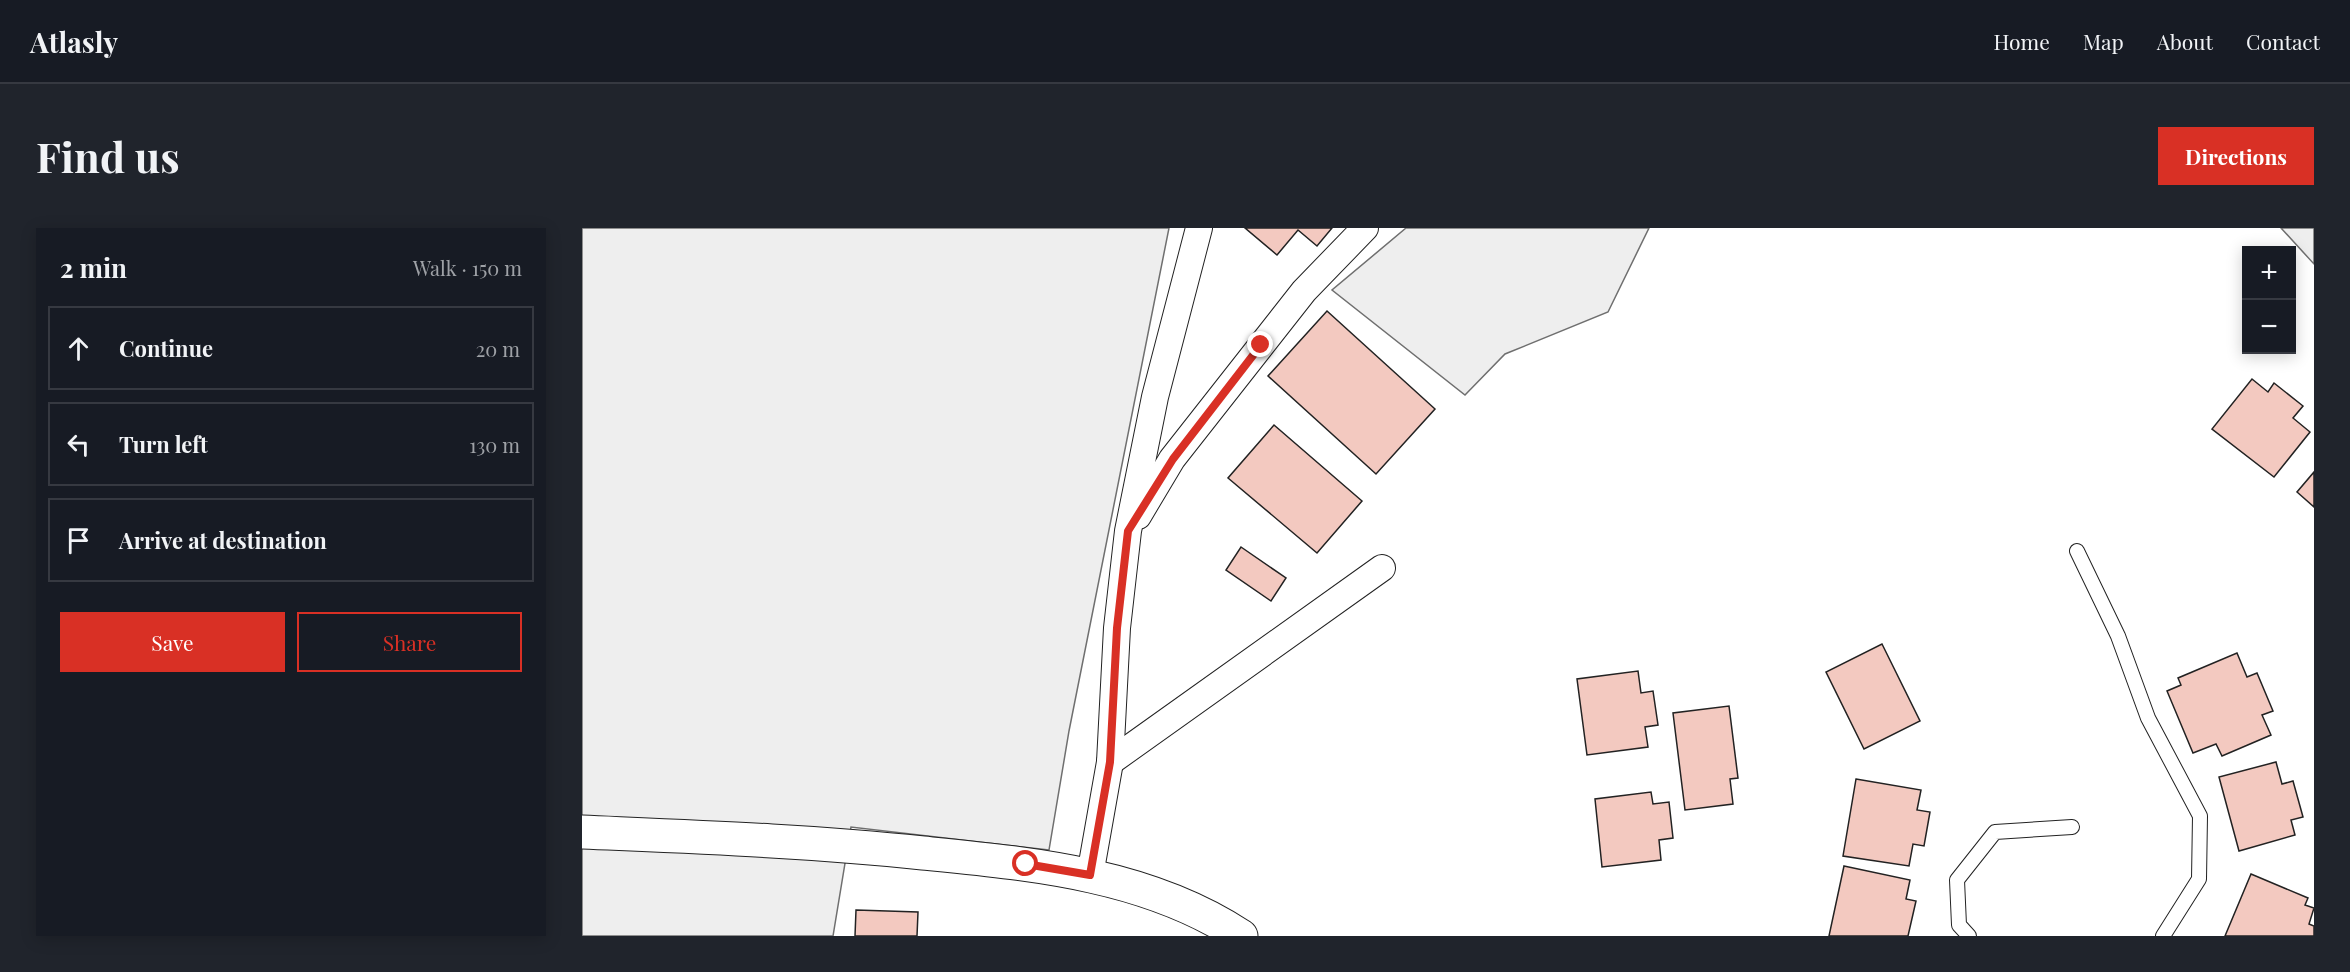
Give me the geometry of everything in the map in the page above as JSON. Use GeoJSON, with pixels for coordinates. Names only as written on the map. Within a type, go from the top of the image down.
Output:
{"type":"FeatureCollection","features":[{"type":"Feature","properties":{"kind":"street"},"geometry":{"type":"LineString","coordinates":[[1090,875],[1110,762],[1117,628],[1128,531],[1155,397],[1200,228]]}},
{"type":"Feature","properties":{"kind":"street"},"geometry":{"type":"LineString","coordinates":[[1128,531],[1173,459],[1216,402],[1304,291],[1365,228]]}},
{"type":"Feature","properties":{"kind":"street"},"geometry":{"type":"LineString","coordinates":[[1110,762],[1382,568]]}},
{"type":"Feature","properties":{"kind":"street"},"geometry":{"type":"LineString","coordinates":[[582,832],[821,843],[1026,864],[1090,875],[1177,901],[1224,924],[1241,936]]}},
{"type":"Feature","properties":{"kind":"lane"},"geometry":{"type":"LineString","coordinates":[[2077,551],[2118,636],[2148,718],[2200,816],[2199,879],[2163,936]]}},
{"type":"Feature","properties":{"kind":"lane"},"geometry":{"type":"LineString","coordinates":[[1969,936],[1959,925],[1957,880],[1995,832],[2072,827]]}},
{"type":"Feature","properties":{"kind":"shaded area"},"geometry":{"type":"Polygon","coordinates":[[[582,228],[1169,228],[1069,731],[1049,850],[851,827],[833,936],[582,936],[582,228]]]}},
{"type":"Feature","properties":{"kind":"shaded area"},"geometry":{"type":"Polygon","coordinates":[[[1406,228],[1649,228],[1608,312],[1505,354],[1465,395],[1332,290],[1406,228]]]}},
{"type":"Feature","properties":{"kind":"shaded area"},"geometry":{"type":"Polygon","coordinates":[[[2281,228],[2314,228],[2314,264],[2281,228]]]}},
{"type":"Feature","properties":{"kind":"building"},"geometry":{"type":"Polygon","coordinates":[[[1245,228],[1332,228],[1317,246],[1298,230],[1277,255],[1245,228]]]}},
{"type":"Feature","properties":{"kind":"building"},"geometry":{"type":"Polygon","coordinates":[[[1327,311],[1435,409],[1376,474],[1268,376],[1327,311]]]}},
{"type":"Feature","properties":{"kind":"building"},"geometry":{"type":"Polygon","coordinates":[[[2252,379],[2268,392],[2274,383],[2303,406],[2293,418],[2310,432],[2274,477],[2212,429],[2252,379]]]}},
{"type":"Feature","properties":{"kind":"building"},"geometry":{"type":"Polygon","coordinates":[[[1274,425],[1362,501],[1317,553],[1228,478],[1274,425]]]}},
{"type":"Feature","properties":{"kind":"building"},"geometry":{"type":"Polygon","coordinates":[[[2314,472],[2314,507],[2297,492],[2314,472]]]}},
{"type":"Feature","properties":{"kind":"building"},"geometry":{"type":"Polygon","coordinates":[[[1241,547],[1286,578],[1271,601],[1226,570],[1241,547]]]}},
{"type":"Feature","properties":{"kind":"building"},"geometry":{"type":"Polygon","coordinates":[[[1882,644],[1920,721],[1864,749],[1826,672],[1882,644]]]}},
{"type":"Feature","properties":{"kind":"building"},"geometry":{"type":"Polygon","coordinates":[[[2237,653],[2247,677],[2257,673],[2273,711],[2262,715],[2271,735],[2222,756],[2216,744],[2193,753],[2167,691],[2181,685],[2178,678],[2237,653]]]}},
{"type":"Feature","properties":{"kind":"building"},"geometry":{"type":"Polygon","coordinates":[[[1638,671],[1641,693],[1653,691],[1658,725],[1645,727],[1648,747],[1587,755],[1577,679],[1638,671]]]}},
{"type":"Feature","properties":{"kind":"building"},"geometry":{"type":"Polygon","coordinates":[[[1729,706],[1738,778],[1730,779],[1733,804],[1685,810],[1673,713],[1729,706]]]}},
{"type":"Feature","properties":{"kind":"building"},"geometry":{"type":"Polygon","coordinates":[[[2276,762],[2282,784],[2293,781],[2303,817],[2291,820],[2295,835],[2239,851],[2219,777],[2276,762]]]}},
{"type":"Feature","properties":{"kind":"building"},"geometry":{"type":"Polygon","coordinates":[[[1856,779],[1921,790],[1917,810],[1930,812],[1924,846],[1913,844],[1909,866],[1843,856],[1856,779]]]}},
{"type":"Feature","properties":{"kind":"building"},"geometry":{"type":"Polygon","coordinates":[[[1651,792],[1653,804],[1669,802],[1673,838],[1659,840],[1661,860],[1602,867],[1595,799],[1651,792]]]}},
{"type":"Feature","properties":{"kind":"building"},"geometry":{"type":"Polygon","coordinates":[[[1844,866],[1910,880],[1906,899],[1916,901],[1908,936],[1829,936],[1844,866]]]}},
{"type":"Feature","properties":{"kind":"building"},"geometry":{"type":"Polygon","coordinates":[[[2251,874],[2308,898],[2305,905],[2314,908],[2309,924],[2314,926],[2314,936],[2225,936],[2251,874]]]}},
{"type":"Feature","properties":{"kind":"building"},"geometry":{"type":"Polygon","coordinates":[[[856,910],[918,912],[917,936],[855,936],[856,910]]]}},
{"type":"Feature","properties":{"kind":"route"},"geometry":{"type":"LineString","coordinates":[[1026,864],[1090,875],[1110,762],[1117,628],[1128,531],[1173,459],[1261,345]]}}]}
